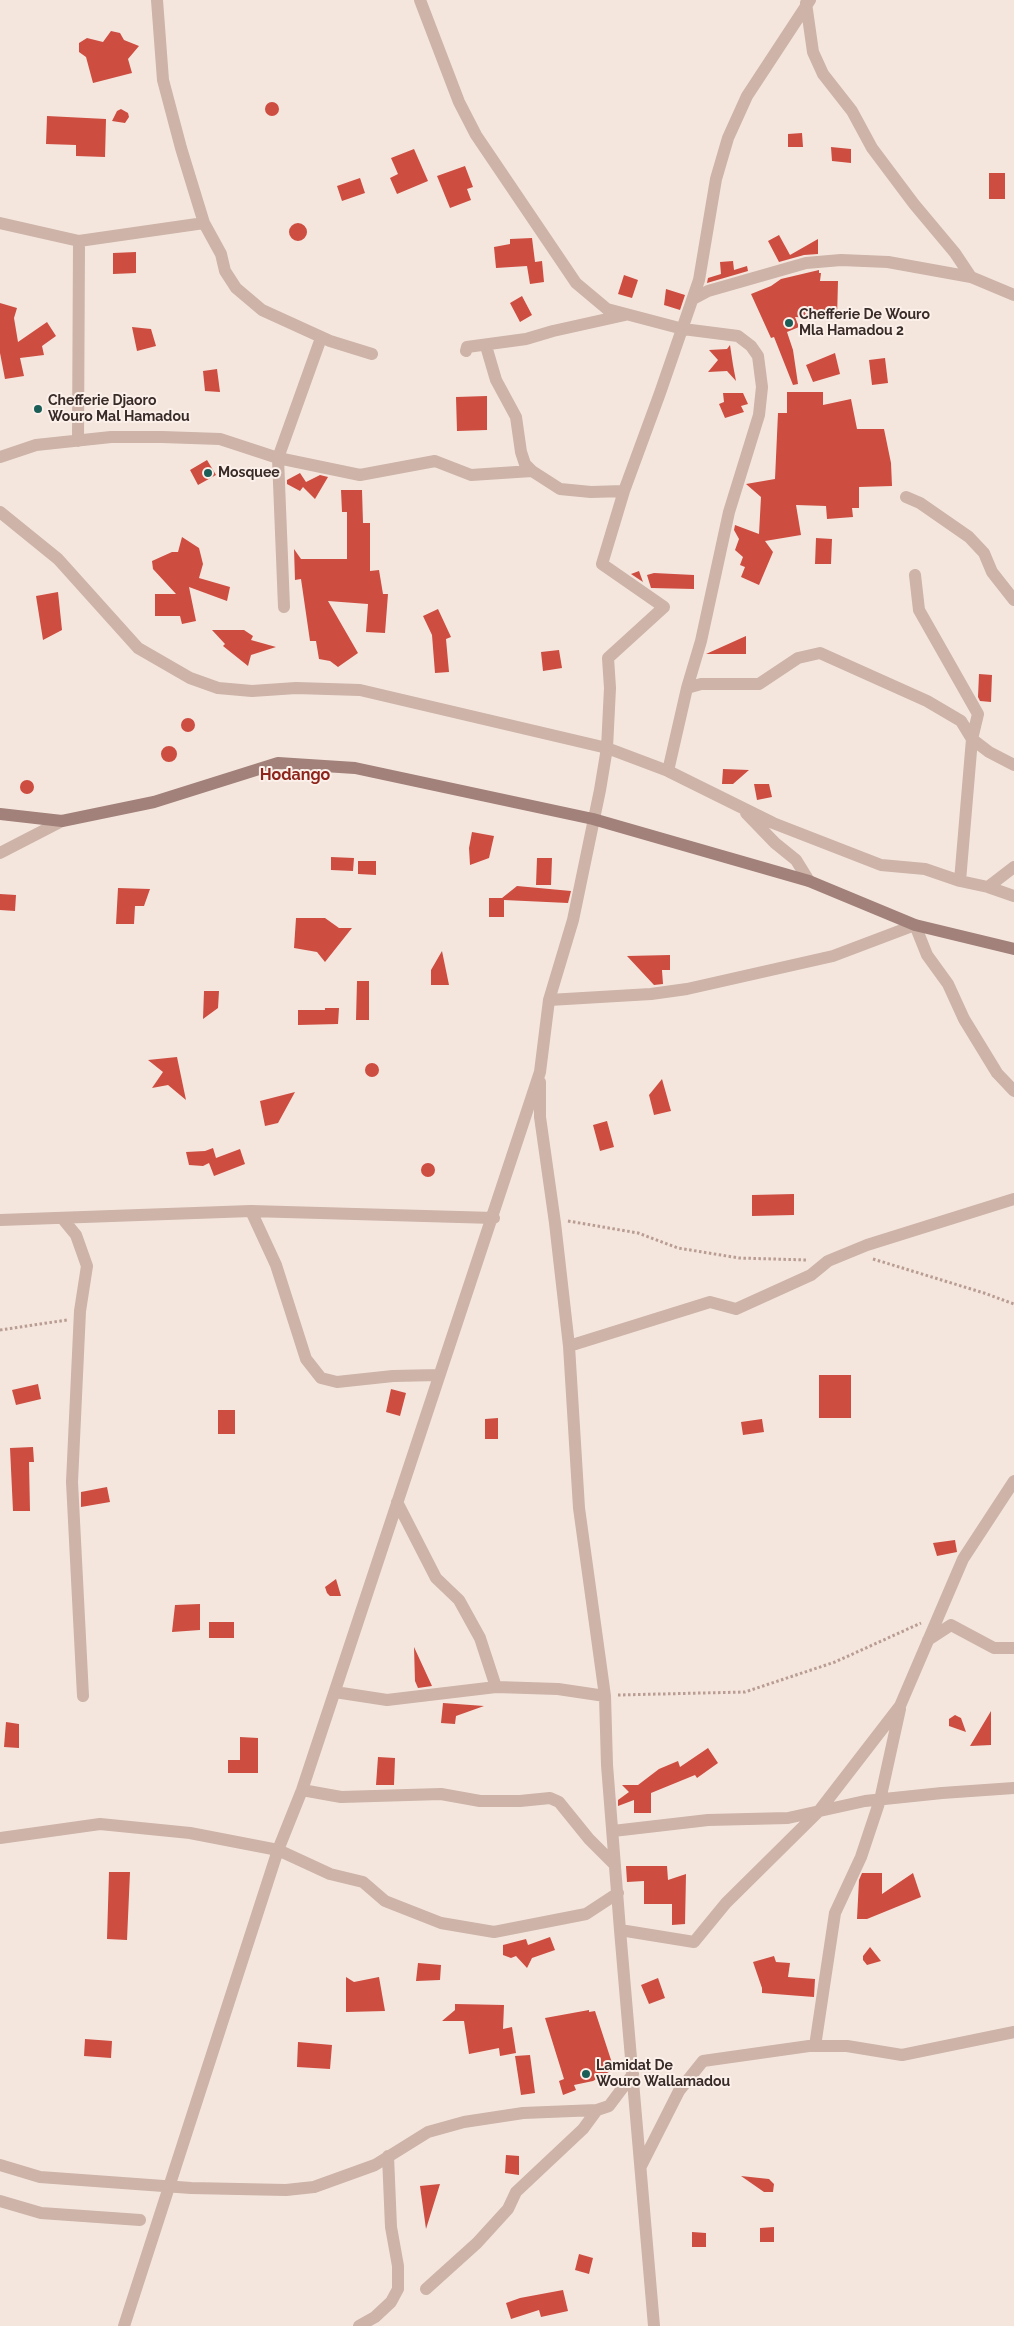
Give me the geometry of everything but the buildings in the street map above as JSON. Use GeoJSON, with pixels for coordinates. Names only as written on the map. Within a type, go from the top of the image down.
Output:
{"type":"FeatureCollection","features":[{"type":"Feature","properties":{"kind":"main road"},"geometry":{"type":"LineString","coordinates":[[0,814],[62,821],[154,802],[278,763],[356,768],[593,819],[809,881],[915,925],[1014,949]]}},
{"type":"Feature","properties":{"kind":"street"},"geometry":{"type":"LineString","coordinates":[[157,0],[163,80],[181,148],[204,223],[221,254],[226,271],[236,288],[262,310],[321,338],[372,354]]}},
{"type":"Feature","properties":{"kind":"street"},"geometry":{"type":"LineString","coordinates":[[420,0],[459,102],[476,135],[576,283],[608,309],[683,329],[738,336],[751,346],[758,356],[762,387],[759,415],[729,512],[701,641],[687,688],[668,771]]}},
{"type":"Feature","properties":{"kind":"street"},"geometry":{"type":"LineString","coordinates":[[808,2],[813,52],[823,74],[852,111],[872,148],[971,276]]}},
{"type":"Feature","properties":{"kind":"street"},"geometry":{"type":"LineString","coordinates":[[654,2326],[620,1930],[605,1696],[579,1508],[569,1346],[555,1223],[540,1117],[540,1072],[549,1000],[573,920],[607,748],[610,688],[608,658],[664,607],[602,564],[624,491],[683,329],[698,280],[716,179],[728,138],[747,96],[808,2]]}},
{"type":"Feature","properties":{"kind":"street"},"geometry":{"type":"LineString","coordinates":[[0,224],[79,241],[204,223]]}},
{"type":"Feature","properties":{"kind":"street"},"geometry":{"type":"LineString","coordinates":[[78,441],[79,241]]}},
{"type":"Feature","properties":{"kind":"street"},"geometry":{"type":"LineString","coordinates":[[692,299],[708,291],[806,263],[833,260],[888,262],[971,276],[1014,295]]}},
{"type":"Feature","properties":{"kind":"street"},"geometry":{"type":"LineString","coordinates":[[466,351],[468,348],[526,339],[626,315]]}},
{"type":"Feature","properties":{"kind":"street"},"geometry":{"type":"LineString","coordinates":[[284,607],[278,458],[321,338]]}},
{"type":"Feature","properties":{"kind":"street"},"geometry":{"type":"LineString","coordinates":[[486,346],[496,380],[516,417],[521,452],[525,464],[532,472],[560,489],[592,492],[624,491]]}},
{"type":"Feature","properties":{"kind":"street"},"geometry":{"type":"LineString","coordinates":[[0,457],[36,445],[112,437],[220,440],[278,458],[360,475],[435,461],[471,475],[532,472]]}},
{"type":"Feature","properties":{"kind":"street"},"geometry":{"type":"LineString","coordinates":[[906,496],[920,503],[969,537],[984,553],[992,572],[1014,600]]}},
{"type":"Feature","properties":{"kind":"street"},"geometry":{"type":"LineString","coordinates":[[0,512],[58,559],[138,648],[190,678],[218,688],[252,691],[296,688],[360,690],[607,748],[668,771],[773,823],[881,865],[925,869],[1014,896]]}},
{"type":"Feature","properties":{"kind":"street"},"geometry":{"type":"LineString","coordinates":[[915,575],[919,610],[978,714],[972,739],[960,881]]}},
{"type":"Feature","properties":{"kind":"street"},"geometry":{"type":"LineString","coordinates":[[687,688],[701,684],[759,684],[798,658],[820,653],[927,701],[961,722],[972,739],[989,752],[1014,765]]}},
{"type":"Feature","properties":{"kind":"street"},"geometry":{"type":"LineString","coordinates":[[738,804],[775,843],[796,860],[809,881]]}},
{"type":"Feature","properties":{"kind":"street"},"geometry":{"type":"LineString","coordinates":[[0,853],[62,821]]}},
{"type":"Feature","properties":{"kind":"street"},"geometry":{"type":"LineString","coordinates":[[988,887],[1014,866]]}},
{"type":"Feature","properties":{"kind":"street"},"geometry":{"type":"LineString","coordinates":[[549,1000],[651,994],[687,989],[833,956],[915,925],[927,955],[948,984],[964,1019],[997,1073],[1014,1091]]}},
{"type":"Feature","properties":{"kind":"street"},"geometry":{"type":"LineString","coordinates":[[124,2326],[171,2186],[278,1850],[302,1790],[438,1376],[494,1218],[526,1110],[540,1072]]}},
{"type":"Feature","properties":{"kind":"street"},"geometry":{"type":"LineString","coordinates":[[569,1346],[710,1302],[736,1309],[811,1275],[828,1261],[867,1245],[1014,1199]]}},
{"type":"Feature","properties":{"kind":"street"},"geometry":{"type":"LineString","coordinates":[[0,1220],[251,1211],[494,1218]]}},
{"type":"Feature","properties":{"kind":"street"},"geometry":{"type":"LineString","coordinates":[[251,1211],[276,1265],[306,1359],[321,1378],[337,1382],[393,1376],[438,1376]]}},
{"type":"Feature","properties":{"kind":"street"},"geometry":{"type":"LineString","coordinates":[[62,1218],[76,1235],[87,1266],[80,1311],[72,1482],[83,1696]]}},
{"type":"Feature","properties":{"kind":"street"},"geometry":{"type":"LineString","coordinates":[[814,2046],[835,1913],[861,1857],[880,1800],[900,1706],[963,1559],[1014,1481]]}},
{"type":"Feature","properties":{"kind":"street"},"geometry":{"type":"LineString","coordinates":[[397,1502],[436,1578],[459,1600],[480,1638],[496,1687]]}},
{"type":"Feature","properties":{"kind":"street"},"geometry":{"type":"LineString","coordinates":[[928,1640],[951,1625],[994,1648],[1014,1648]]}},
{"type":"Feature","properties":{"kind":"street"},"geometry":{"type":"LineString","coordinates":[[334,1692],[387,1700],[496,1687],[558,1689],[605,1696]]}},
{"type":"Feature","properties":{"kind":"street"},"geometry":{"type":"LineString","coordinates":[[620,1930],[694,1942],[726,1903],[819,1812],[900,1706]]}},
{"type":"Feature","properties":{"kind":"street"},"geometry":{"type":"LineString","coordinates":[[613,1831],[708,1820],[788,1818],[880,1800],[1014,1788]]}},
{"type":"Feature","properties":{"kind":"street"},"geometry":{"type":"LineString","coordinates":[[302,1790],[341,1797],[441,1794],[480,1801],[520,1801],[550,1798],[558,1802],[589,1839],[615,1865]]}},
{"type":"Feature","properties":{"kind":"street"},"geometry":{"type":"LineString","coordinates":[[0,1838],[100,1824],[190,1833],[278,1850],[330,1874],[363,1882],[385,1900],[441,1923],[494,1932],[586,1914],[618,1893]]}},
{"type":"Feature","properties":{"kind":"street"},"geometry":{"type":"LineString","coordinates":[[641,2167],[679,2091],[702,2062],[814,2046],[848,2046],[902,2054],[1013,2034]]}},
{"type":"Feature","properties":{"kind":"street"},"geometry":{"type":"LineString","coordinates":[[0,2165],[40,2177],[191,2188],[286,2190],[314,2187],[375,2165],[428,2132],[464,2122],[523,2113],[597,2110],[609,2106],[633,2074]]}},
{"type":"Feature","properties":{"kind":"street"},"geometry":{"type":"LineString","coordinates":[[426,2289],[477,2242],[508,2209],[516,2192],[583,2130],[597,2110]]}},
{"type":"Feature","properties":{"kind":"street"},"geometry":{"type":"LineString","coordinates":[[359,2326],[375,2317],[391,2302],[398,2289],[398,2266],[391,2227],[388,2156]]}},
{"type":"Feature","properties":{"kind":"street"},"geometry":{"type":"LineString","coordinates":[[0,2201],[41,2212],[140,2220]]}},
{"type":"Feature","properties":{"kind":"path"},"geometry":{"type":"LineString","coordinates":[[555,1223],[569,1221],[638,1233],[678,1248],[739,1258],[828,1261]]}},
{"type":"Feature","properties":{"kind":"path"},"geometry":{"type":"LineString","coordinates":[[865,1256],[1014,1304]]}},
{"type":"Feature","properties":{"kind":"path"},"geometry":{"type":"LineString","coordinates":[[0,1330],[67,1320],[80,1311]]}},
{"type":"Feature","properties":{"kind":"path"},"geometry":{"type":"LineString","coordinates":[[605,1696],[745,1692],[835,1662],[924,1621],[928,1640]]}},
{"type":"Feature","properties":{"kind":"place","name":"Chefferie De Wouro Mla Hamadou 2"},"geometry":{"type":"Point","coordinates":[789,323]}},
{"type":"Feature","properties":{"kind":"place","name":"Chefferie Djaoro Wouro Mal Hamadou"},"geometry":{"type":"Point","coordinates":[38,409]}},
{"type":"Feature","properties":{"kind":"place","name":"Mosquee"},"geometry":{"type":"Point","coordinates":[208,473]}},
{"type":"Feature","properties":{"kind":"place","name":"Lamidat De Wouro Wallamadou"},"geometry":{"type":"Point","coordinates":[586,2074]}},
{"type":"Feature","properties":{"kind":"district","name":"Hodango"},"geometry":{"type":"Point","coordinates":[295,775]}}]}
